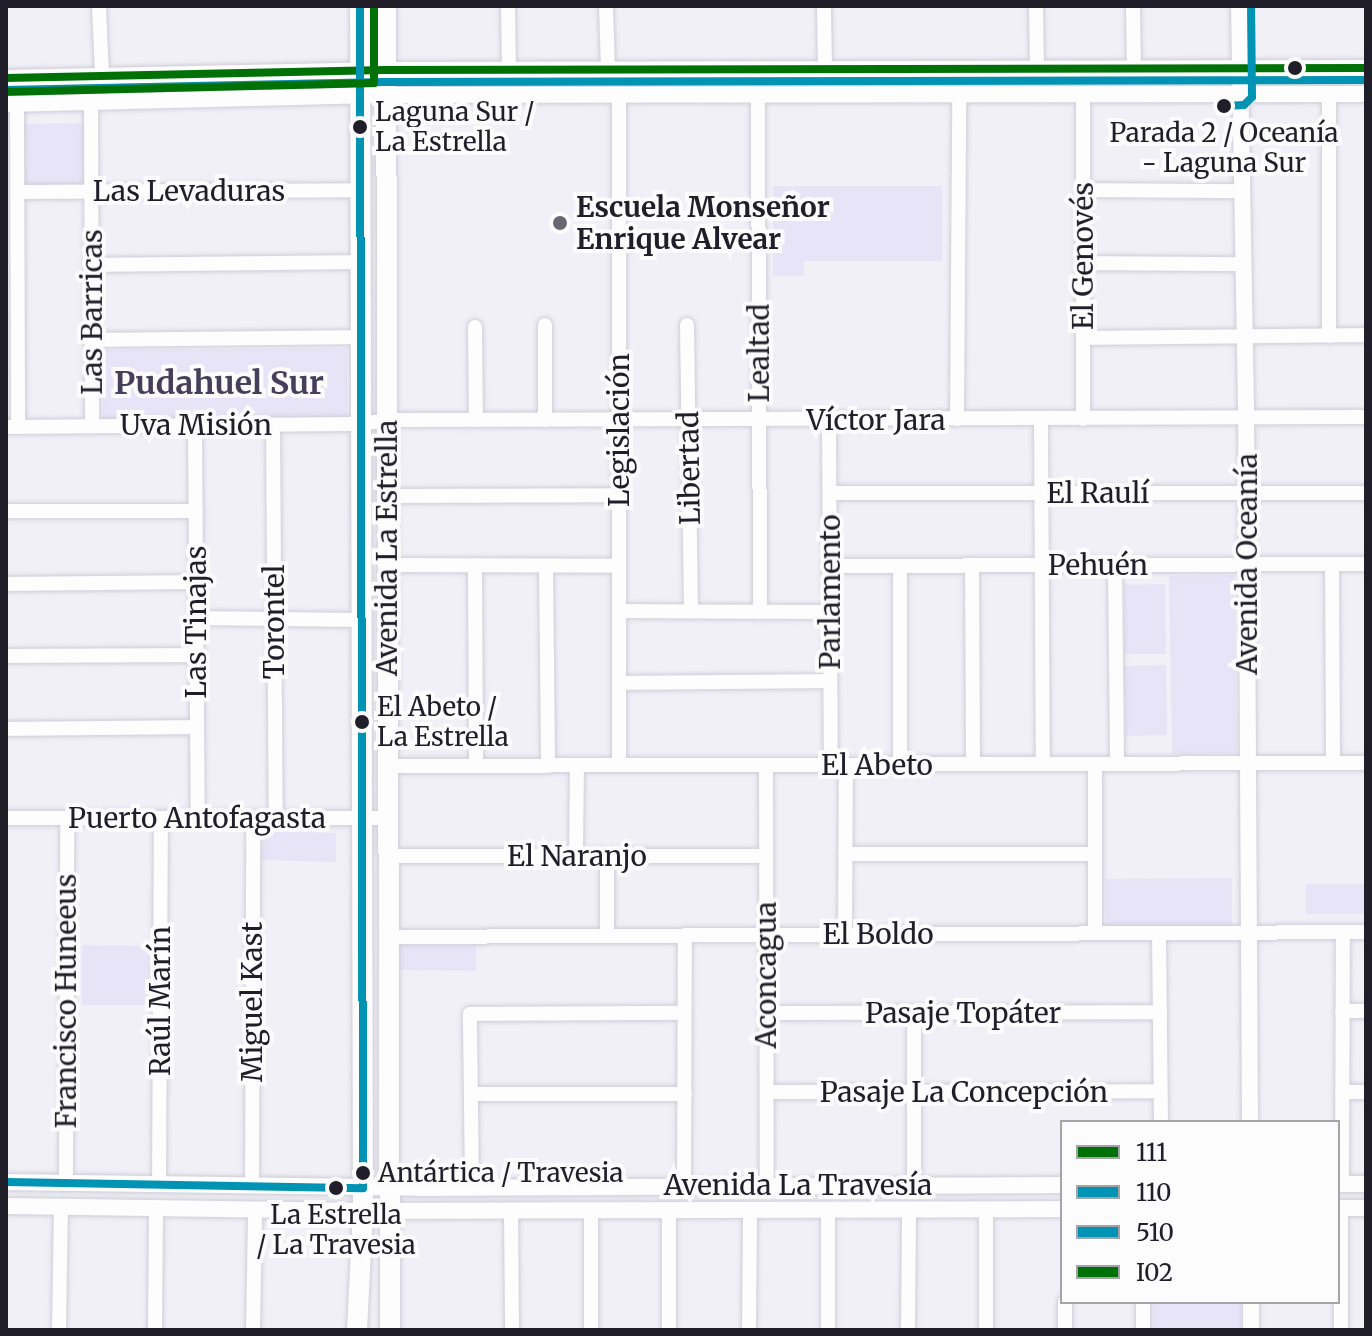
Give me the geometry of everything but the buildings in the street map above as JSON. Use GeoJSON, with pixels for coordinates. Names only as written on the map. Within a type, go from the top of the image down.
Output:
{"type":"FeatureCollection","features":[{"type":"Feature","properties":{"kind":"main road","name":"Avenida La Estrella"},"geometry":{"type":"LineString","coordinates":[[357,1330],[363,1211],[360,6]]}},
{"type":"Feature","properties":{"kind":"main road","name":"Avenida La Estrella"},"geometry":{"type":"LineString","coordinates":[[386,6],[390,1330]]}},
{"type":"Feature","properties":{"kind":"street"},"geometry":{"type":"LineString","coordinates":[[99,6],[102,76],[122,101]]}},
{"type":"Feature","properties":{"kind":"street"},"geometry":{"type":"LineString","coordinates":[[508,6],[509,69]]}},
{"type":"Feature","properties":{"kind":"street"},"geometry":{"type":"LineString","coordinates":[[606,6],[608,69]]}},
{"type":"Feature","properties":{"kind":"street"},"geometry":{"type":"LineString","coordinates":[[824,6],[825,68]]}},
{"type":"Feature","properties":{"kind":"street"},"geometry":{"type":"LineString","coordinates":[[1036,6],[1037,68]]}},
{"type":"Feature","properties":{"kind":"street"},"geometry":{"type":"LineString","coordinates":[[1133,6],[1134,68]]}},
{"type":"Feature","properties":{"kind":"street","name":"Avenida Oceanía"},"geometry":{"type":"LineString","coordinates":[[1239,6],[1247,493],[1250,1120]]}},
{"type":"Feature","properties":{"kind":"street"},"geometry":{"type":"LineString","coordinates":[[6,78],[509,69],[1366,68]]}},
{"type":"Feature","properties":{"kind":"street","name":"Legislación"},"geometry":{"type":"LineString","coordinates":[[619,94],[619,765]]}},
{"type":"Feature","properties":{"kind":"street","name":"Lealtad"},"geometry":{"type":"LineString","coordinates":[[758,94],[760,612]]}},
{"type":"Feature","properties":{"kind":"street"},"geometry":{"type":"LineString","coordinates":[[957,419],[959,94]]}},
{"type":"Feature","properties":{"kind":"street","name":"El Genovés"},"geometry":{"type":"LineString","coordinates":[[1083,94],[1083,419]]}},
{"type":"Feature","properties":{"kind":"street"},"geometry":{"type":"LineString","coordinates":[[1329,94],[1329,336]]}},
{"type":"Feature","properties":{"kind":"street"},"geometry":{"type":"LineString","coordinates":[[12,427],[18,192],[12,103],[360,95],[1366,94]]}},
{"type":"Feature","properties":{"kind":"street","name":"Las Barricas"},"geometry":{"type":"LineString","coordinates":[[91,101],[92,426]]}},
{"type":"Feature","properties":{"kind":"street","name":"Las Levaduras"},"geometry":{"type":"LineString","coordinates":[[18,192],[360,190]]}},
{"type":"Feature","properties":{"kind":"street"},"geometry":{"type":"LineString","coordinates":[[1083,190],[1242,191]]}},
{"type":"Feature","properties":{"kind":"street"},"geometry":{"type":"LineString","coordinates":[[92,265],[360,262]]}},
{"type":"Feature","properties":{"kind":"street"},"geometry":{"type":"LineString","coordinates":[[1083,263],[1243,264]]}},
{"type":"Feature","properties":{"kind":"street"},"geometry":{"type":"LineString","coordinates":[[545,325],[545,420]]}},
{"type":"Feature","properties":{"kind":"street","name":"Libertad"},"geometry":{"type":"LineString","coordinates":[[687,325],[691,611]]}},
{"type":"Feature","properties":{"kind":"street"},"geometry":{"type":"LineString","coordinates":[[475,327],[476,420]]}},
{"type":"Feature","properties":{"kind":"street"},"geometry":{"type":"LineString","coordinates":[[1083,338],[1366,335]]}},
{"type":"Feature","properties":{"kind":"street"},"geometry":{"type":"LineString","coordinates":[[92,340],[360,337]]}},
{"type":"Feature","properties":{"kind":"street","name":"Víctor Jara"},"geometry":{"type":"LineString","coordinates":[[386,420],[1366,417]]}},
{"type":"Feature","properties":{"kind":"street"},"geometry":{"type":"LineString","coordinates":[[1041,419],[1043,764]]}},
{"type":"Feature","properties":{"kind":"street","name":"Uva Misión"},"geometry":{"type":"LineString","coordinates":[[12,427],[273,425],[386,420]]}},
{"type":"Feature","properties":{"kind":"street","name":"Parlamento"},"geometry":{"type":"LineString","coordinates":[[829,420],[830,681],[845,854],[845,935]]}},
{"type":"Feature","properties":{"kind":"street","name":"Torontel"},"geometry":{"type":"LineString","coordinates":[[273,425],[276,818]]}},
{"type":"Feature","properties":{"kind":"street","name":"Las Tinajas"},"geometry":{"type":"LineString","coordinates":[[195,426],[198,818]]}},
{"type":"Feature","properties":{"kind":"street","name":"El Raulí"},"geometry":{"type":"LineString","coordinates":[[830,493],[1366,493]]}},
{"type":"Feature","properties":{"kind":"street"},"geometry":{"type":"LineString","coordinates":[[386,496],[619,495]]}},
{"type":"Feature","properties":{"kind":"street"},"geometry":{"type":"LineString","coordinates":[[6,511],[196,511]]}},
{"type":"Feature","properties":{"kind":"street"},"geometry":{"type":"LineString","coordinates":[[1332,564],[1333,763]]}},
{"type":"Feature","properties":{"kind":"street","name":"Pehuén"},"geometry":{"type":"LineString","coordinates":[[830,566],[1366,564]]}},
{"type":"Feature","properties":{"kind":"street"},"geometry":{"type":"LineString","coordinates":[[387,565],[619,566]]}},
{"type":"Feature","properties":{"kind":"street"},"geometry":{"type":"LineString","coordinates":[[475,565],[476,766]]}},
{"type":"Feature","properties":{"kind":"street"},"geometry":{"type":"LineString","coordinates":[[1115,565],[1117,764]]}},
{"type":"Feature","properties":{"kind":"street"},"geometry":{"type":"LineString","coordinates":[[546,566],[548,766]]}},
{"type":"Feature","properties":{"kind":"street"},"geometry":{"type":"LineString","coordinates":[[900,566],[900,765]]}},
{"type":"Feature","properties":{"kind":"street"},"geometry":{"type":"LineString","coordinates":[[972,566],[973,764]]}},
{"type":"Feature","properties":{"kind":"street"},"geometry":{"type":"LineString","coordinates":[[6,584],[196,582]]}},
{"type":"Feature","properties":{"kind":"street"},"geometry":{"type":"LineString","coordinates":[[619,611],[830,612]]}},
{"type":"Feature","properties":{"kind":"street"},"geometry":{"type":"LineString","coordinates":[[196,618],[361,620]]}},
{"type":"Feature","properties":{"kind":"street"},"geometry":{"type":"LineString","coordinates":[[6,656],[197,655]]}},
{"type":"Feature","properties":{"kind":"street"},"geometry":{"type":"LineString","coordinates":[[619,683],[830,681]]}},
{"type":"Feature","properties":{"kind":"street"},"geometry":{"type":"LineString","coordinates":[[6,729],[197,727]]}},
{"type":"Feature","properties":{"kind":"street","name":"El Abeto"},"geometry":{"type":"LineString","coordinates":[[388,766],[1366,763]]}},
{"type":"Feature","properties":{"kind":"street"},"geometry":{"type":"LineString","coordinates":[[1095,764],[1095,933]]}},
{"type":"Feature","properties":{"kind":"street"},"geometry":{"type":"LineString","coordinates":[[576,856],[577,765]]}},
{"type":"Feature","properties":{"kind":"street","name":"Aconcagua"},"geometry":{"type":"LineString","coordinates":[[766,765],[767,1184]]}},
{"type":"Feature","properties":{"kind":"street","name":"Puerto Antofagasta"},"geometry":{"type":"LineString","coordinates":[[6,818],[389,818]]}},
{"type":"Feature","properties":{"kind":"street","name":"Francisco Huneeus"},"geometry":{"type":"LineString","coordinates":[[66,1183],[67,818]]}},
{"type":"Feature","properties":{"kind":"street","name":"Raúl Marín"},"geometry":{"type":"LineString","coordinates":[[159,1185],[161,818]]}},
{"type":"Feature","properties":{"kind":"street","name":"Miguel Kast"},"geometry":{"type":"LineString","coordinates":[[252,1186],[253,818]]}},
{"type":"Feature","properties":{"kind":"street"},"geometry":{"type":"LineString","coordinates":[[845,854],[1095,854]]}},
{"type":"Feature","properties":{"kind":"street","name":"El Naranjo"},"geometry":{"type":"LineString","coordinates":[[389,856],[766,856]]}},
{"type":"Feature","properties":{"kind":"street"},"geometry":{"type":"LineString","coordinates":[[607,856],[607,936]]}},
{"type":"Feature","properties":{"kind":"street"},"geometry":{"type":"LineString","coordinates":[[1343,932],[1340,1184],[1366,1184]]}},
{"type":"Feature","properties":{"kind":"street","name":"El Boldo"},"geometry":{"type":"LineString","coordinates":[[389,937],[1366,932]]}},
{"type":"Feature","properties":{"kind":"street"},"geometry":{"type":"LineString","coordinates":[[1159,933],[1161,1120]]}},
{"type":"Feature","properties":{"kind":"street"},"geometry":{"type":"LineString","coordinates":[[684,1185],[685,935]]}},
{"type":"Feature","properties":{"kind":"street"},"geometry":{"type":"LineString","coordinates":[[1342,1011],[1366,1011]]}},
{"type":"Feature","properties":{"kind":"street","name":"Pasaje Topáter"},"geometry":{"type":"LineString","coordinates":[[766,1013],[1160,1012]]}},
{"type":"Feature","properties":{"kind":"street"},"geometry":{"type":"LineString","coordinates":[[472,1188],[470,1014],[684,1013]]}},
{"type":"Feature","properties":{"kind":"street"},"geometry":{"type":"LineString","coordinates":[[914,1013],[914,1185]]}},
{"type":"Feature","properties":{"kind":"street","name":"Pasaje La Concepción"},"geometry":{"type":"LineString","coordinates":[[767,1092],[1160,1091]]}},
{"type":"Feature","properties":{"kind":"street"},"geometry":{"type":"LineString","coordinates":[[1342,1092],[1366,1092]]}},
{"type":"Feature","properties":{"kind":"street"},"geometry":{"type":"LineString","coordinates":[[471,1094],[685,1094]]}},
{"type":"Feature","properties":{"kind":"street","name":"Avenida La Travesía"},"geometry":{"type":"LineString","coordinates":[[6,1182],[363,1188],[1060,1185]]}},
{"type":"Feature","properties":{"kind":"street","name":"Avenida La Travesía"},"geometry":{"type":"LineString","coordinates":[[6,1206],[363,1211],[1060,1209]]}},
{"type":"Feature","properties":{"kind":"street"},"geometry":{"type":"LineString","coordinates":[[59,1330],[61,1206]]}},
{"type":"Feature","properties":{"kind":"street"},"geometry":{"type":"LineString","coordinates":[[1340,1208],[1366,1208]]}},
{"type":"Feature","properties":{"kind":"street"},"geometry":{"type":"LineString","coordinates":[[155,1330],[156,1209]]}},
{"type":"Feature","properties":{"kind":"street"},"geometry":{"type":"LineString","coordinates":[[253,1330],[255,1210]]}},
{"type":"Feature","properties":{"kind":"street"},"geometry":{"type":"LineString","coordinates":[[749,1330],[750,1210]]}},
{"type":"Feature","properties":{"kind":"street"},"geometry":{"type":"LineString","coordinates":[[828,1210],[828,1330]]}},
{"type":"Feature","properties":{"kind":"street"},"geometry":{"type":"LineString","coordinates":[[908,1330],[909,1210]]}},
{"type":"Feature","properties":{"kind":"street"},"geometry":{"type":"LineString","coordinates":[[986,1210],[986,1330]]}},
{"type":"Feature","properties":{"kind":"street"},"geometry":{"type":"LineString","coordinates":[[511,1211],[512,1330]]}},
{"type":"Feature","properties":{"kind":"street"},"geometry":{"type":"LineString","coordinates":[[591,1211],[591,1330]]}},
{"type":"Feature","properties":{"kind":"street"},"geometry":{"type":"LineString","coordinates":[[669,1211],[669,1330]]}},
{"type":"Feature","properties":{"kind":"street"},"geometry":{"type":"LineString","coordinates":[[1340,1269],[1341,1330]]}},
{"type":"Feature","properties":{"kind":"street"},"geometry":{"type":"LineString","coordinates":[[1065,1304],[1065,1330]]}},
{"type":"Feature","properties":{"kind":"street"},"geometry":{"type":"LineString","coordinates":[[1143,1304],[1143,1330]]}},
{"type":"Feature","properties":{"kind":"street"},"geometry":{"type":"LineString","coordinates":[[1251,1304],[1251,1330]]}},
{"type":"Feature","properties":{"kind":"shaded area"},"geometry":{"type":"Polygon","coordinates":[[[87,123],[89,188],[23,188],[20,124],[87,123]]]}},
{"type":"Feature","properties":{"kind":"shaded area"},"geometry":{"type":"Polygon","coordinates":[[[773,186],[942,186],[942,261],[804,261],[804,276],[773,276],[773,186]]]}},
{"type":"Feature","properties":{"kind":"shaded area"},"geometry":{"type":"Polygon","coordinates":[[[347,348],[347,418],[103,420],[102,350],[347,348]]]}},
{"type":"Feature","properties":{"kind":"shaded area"},"geometry":{"type":"Polygon","coordinates":[[[1234,575],[1237,753],[1172,754],[1169,576],[1234,575]]]}},
{"type":"Feature","properties":{"kind":"shaded area"},"geometry":{"type":"Polygon","coordinates":[[[1165,584],[1166,654],[1125,654],[1124,585],[1165,584]]]}},
{"type":"Feature","properties":{"kind":"shaded area"},"geometry":{"type":"Polygon","coordinates":[[[1166,665],[1167,735],[1126,736],[1124,666],[1166,665]]]}},
{"type":"Feature","properties":{"kind":"shaded area"},"geometry":{"type":"Polygon","coordinates":[[[265,831],[336,833],[336,862],[261,860],[265,831]]]}},
{"type":"Feature","properties":{"kind":"shaded area"},"geometry":{"type":"Polygon","coordinates":[[[1232,878],[1232,927],[1106,928],[1106,879],[1232,878]]]}},
{"type":"Feature","properties":{"kind":"shaded area"},"geometry":{"type":"Polygon","coordinates":[[[1306,884],[1366,884],[1366,914],[1306,914],[1306,884]]]}},
{"type":"Feature","properties":{"kind":"shaded area"},"geometry":{"type":"Polygon","coordinates":[[[82,945],[152,946],[153,1005],[82,1005],[82,945]]]}},
{"type":"Feature","properties":{"kind":"shaded area"},"geometry":{"type":"Polygon","coordinates":[[[397,945],[476,946],[476,971],[397,970],[397,945]]]}},
{"type":"Feature","properties":{"kind":"shaded area"},"geometry":{"type":"Polygon","coordinates":[[[1154,1304],[1241,1304],[1241,1330],[1154,1330],[1154,1304]]]}},
{"type":"Feature","properties":{"kind":"transit line","name":"510"},"geometry":{"type":"LineString","coordinates":[[6,1182],[363,1188],[360,6]]}},
{"type":"Feature","properties":{"kind":"transit line","name":"I02"},"geometry":{"type":"LineString","coordinates":[[6,92],[374,83],[374,6]]}},
{"type":"Feature","properties":{"kind":"transit line","name":"110"},"geometry":{"type":"LineString","coordinates":[[1224,106],[1244,105],[1252,97],[1251,6]]}},
{"type":"Feature","properties":{"kind":"transit line","name":"111"},"geometry":{"type":"LineString","coordinates":[[6,78],[385,70],[1366,68]]}},
{"type":"Feature","properties":{"kind":"transit line","name":"110"},"geometry":{"type":"LineString","coordinates":[[6,90],[385,82],[1366,80]]}},
{"type":"Feature","properties":{"kind":"place","name":"Parada 2 / Oceanía - Laguna Sur"},"geometry":{"type":"Point","coordinates":[1224,106]}},
{"type":"Feature","properties":{"kind":"place","name":"Laguna Sur / La Estrella"},"geometry":{"type":"Point","coordinates":[360,127]}},
{"type":"Feature","properties":{"kind":"place","name":"Escuela Monseñor Enrique Alvear"},"geometry":{"type":"Point","coordinates":[560,223]}},
{"type":"Feature","properties":{"kind":"place","name":"El Abeto / La Estrella"},"geometry":{"type":"Point","coordinates":[362,722]}},
{"type":"Feature","properties":{"kind":"place","name":"Antártica / Travesia"},"geometry":{"type":"Point","coordinates":[363,1173]}},
{"type":"Feature","properties":{"kind":"place","name":"La Estrella / La Travesia"},"geometry":{"type":"Point","coordinates":[336,1188]}},
{"type":"Feature","properties":{"kind":"district","name":"Pudahuel Sur"},"geometry":{"type":"Point","coordinates":[219,383]}}]}
